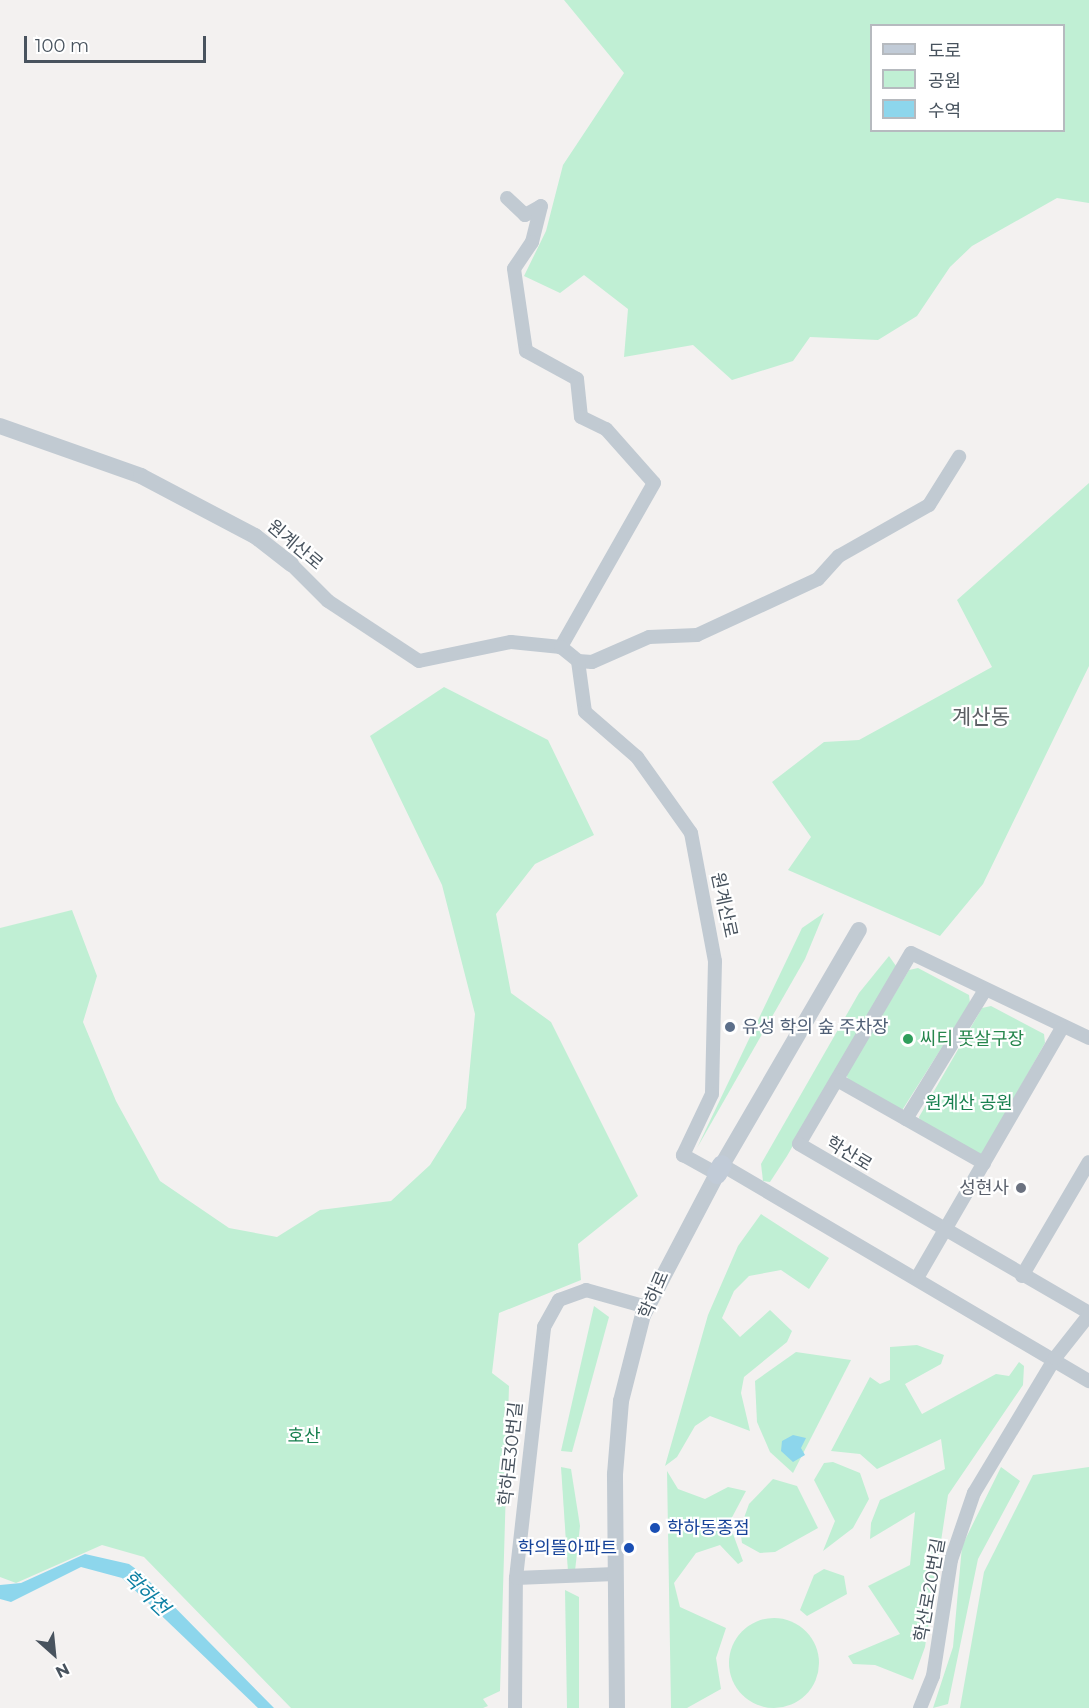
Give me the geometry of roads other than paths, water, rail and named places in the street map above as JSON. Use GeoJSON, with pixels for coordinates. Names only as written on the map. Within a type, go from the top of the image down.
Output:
{"type":"FeatureCollection","features":[{"type":"Feature","properties":{"kind":"street"},"geometry":{"type":"LineString","coordinates":[[507,198],[525,215],[541,206],[532,242],[514,269],[526,351],[578,379],[580,417],[606,429],[654,483],[561,647],[578,661],[592,662],[649,636],[697,635],[818,579],[839,556],[929,505],[959,458]]}},
{"type":"Feature","properties":{"kind":"street","name":"원계산로"},"geometry":{"type":"LineString","coordinates":[[0,426],[141,476],[255,536],[291,564],[328,601],[419,661],[511,642],[561,647]]}},
{"type":"Feature","properties":{"kind":"street","name":"원계산로"},"geometry":{"type":"LineString","coordinates":[[578,661],[585,712],[637,758],[691,833],[715,961],[712,1083],[707,1108],[683,1155],[720,1169]]}},
{"type":"Feature","properties":{"kind":"street","name":"학하로"},"geometry":{"type":"LineString","coordinates":[[617,1708],[615,1574],[621,1401],[647,1307],[720,1169],[859,930]]}},
{"type":"Feature","properties":{"kind":"street","name":"학산로"},"geometry":{"type":"LineString","coordinates":[[945,1232],[799,1144],[911,953],[985,990],[1033,1007],[1062,1028],[1089,1038]]}},
{"type":"Feature","properties":{"kind":"street"},"geometry":{"type":"LineString","coordinates":[[906,1119],[985,990]]}},
{"type":"Feature","properties":{"kind":"street"},"geometry":{"type":"LineString","coordinates":[[917,1278],[1062,1028]]}},
{"type":"Feature","properties":{"kind":"street"},"geometry":{"type":"LineString","coordinates":[[837,1080],[984,1163]]}},
{"type":"Feature","properties":{"kind":"street"},"geometry":{"type":"LineString","coordinates":[[1022,1276],[1089,1162]]}},
{"type":"Feature","properties":{"kind":"street"},"geometry":{"type":"LineString","coordinates":[[720,1169],[917,1278],[1055,1358],[1089,1381]]}},
{"type":"Feature","properties":{"kind":"street"},"geometry":{"type":"LineString","coordinates":[[945,1232],[1089,1314],[1055,1358]]}},
{"type":"Feature","properties":{"kind":"street","name":"학하로30번길"},"geometry":{"type":"LineString","coordinates":[[511,1707],[516,1578],[539,1354],[551,1311],[559,1300],[585,1290],[647,1307]]}},
{"type":"Feature","properties":{"kind":"street","name":"학산로20번길"},"geometry":{"type":"LineString","coordinates":[[920,1708],[933,1676],[960,1526],[1055,1358]]}},
{"type":"Feature","properties":{"kind":"street"},"geometry":{"type":"LineString","coordinates":[[516,1578],[615,1574]]}},
{"type":"Feature","properties":{"kind":"water"},"geometry":{"type":"Polygon","coordinates":[[[793,1435],[806,1438],[801,1448],[805,1455],[793,1462],[781,1451],[782,1441],[793,1435]]]}},
{"type":"Feature","properties":{"kind":"water","name":"학하천"},"geometry":{"type":"Polygon","coordinates":[[[85,1554],[129,1564],[140,1572],[274,1708],[258,1708],[122,1578],[81,1567],[11,1602],[0,1599],[0,1585],[21,1583],[85,1554]]]}},
{"type":"Feature","properties":{"kind":"place","name":"유성 학의 숲 주차장"},"geometry":{"type":"Point","coordinates":[730,1027]}},
{"type":"Feature","properties":{"kind":"place","name":"씨티 풋살구장"},"geometry":{"type":"Point","coordinates":[908,1039]}},
{"type":"Feature","properties":{"kind":"place","name":"성현사"},"geometry":{"type":"Point","coordinates":[1021,1188]}},
{"type":"Feature","properties":{"kind":"place","name":"학하동종점"},"geometry":{"type":"Point","coordinates":[655,1528]}},
{"type":"Feature","properties":{"kind":"place","name":"학의뜰아파트"},"geometry":{"type":"Point","coordinates":[629,1548]}},
{"type":"Feature","properties":{"kind":"district","name":"계산동"},"geometry":{"type":"Point","coordinates":[981,717]}},
{"type":"Feature","properties":{"kind":"park label","name":"원계산 공원"},"geometry":{"type":"Point","coordinates":[969,1103]}},
{"type":"Feature","properties":{"kind":"park label","name":"호산"},"geometry":{"type":"Point","coordinates":[304,1436]}}]}
